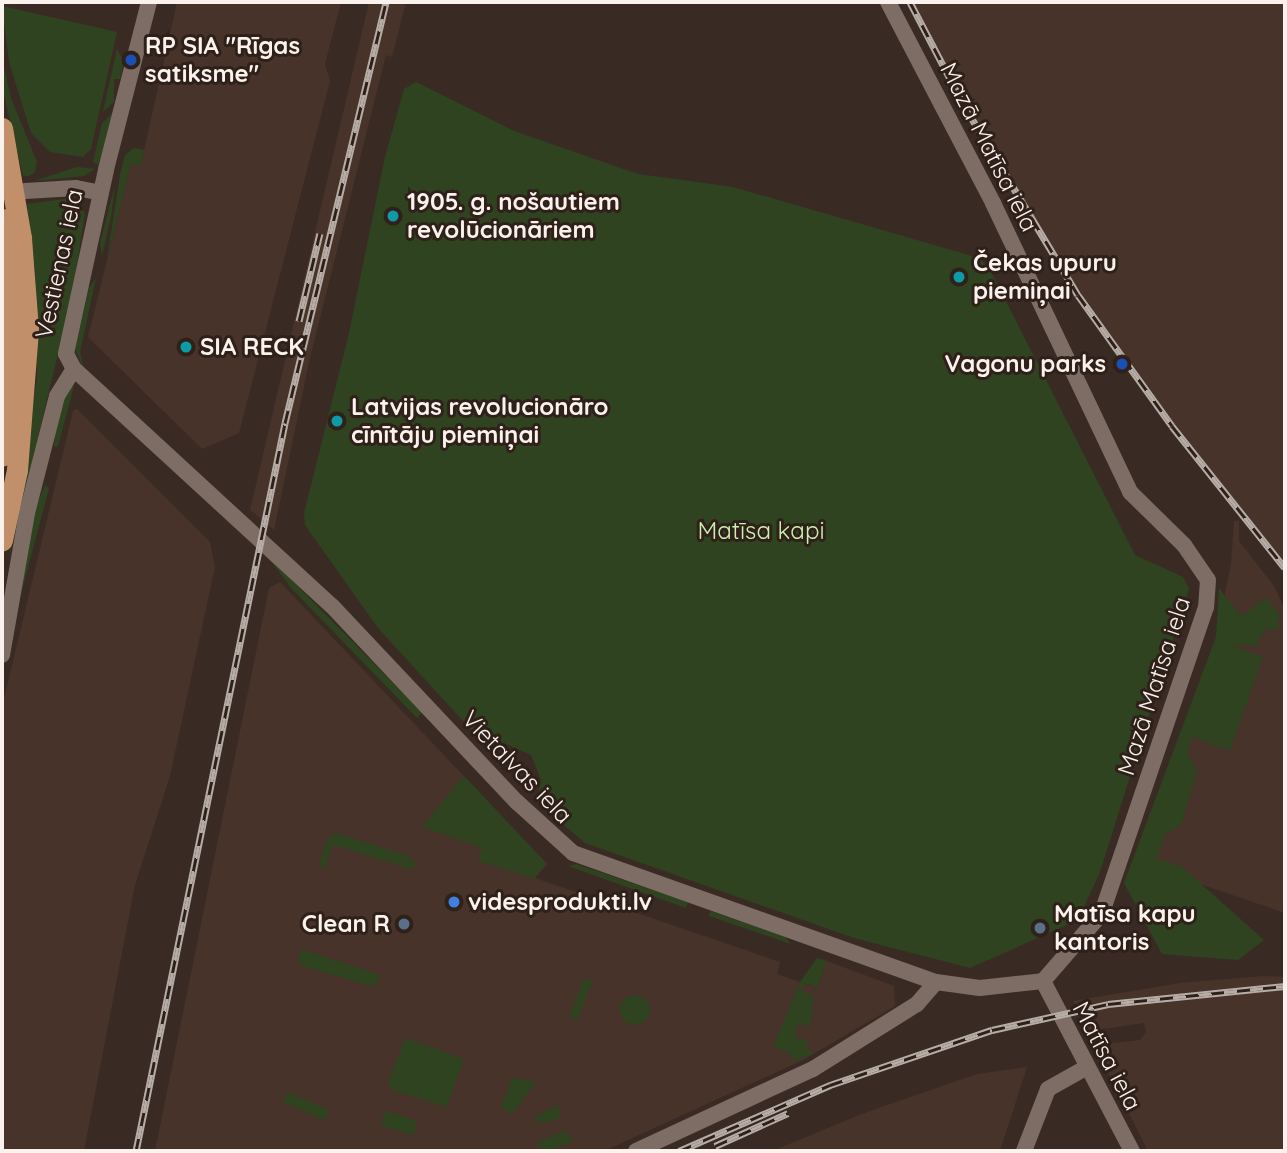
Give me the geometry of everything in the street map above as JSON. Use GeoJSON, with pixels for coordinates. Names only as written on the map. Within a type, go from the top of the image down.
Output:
{"type":"FeatureCollection","features":[{"type":"Feature","properties":{"kind":"main road","name":"Vestienas iela"},"geometry":{"type":"LineString","coordinates":[[2,128],[20,192],[26,274],[27,378],[17,470],[2,540]]}},
{"type":"Feature","properties":{"kind":"main road","name":"Vestienas iela"},"geometry":{"type":"LineString","coordinates":[[2,219],[11,326],[2,456]]}},
{"type":"Feature","properties":{"kind":"street","name":"Vestienas iela"},"geometry":{"type":"LineString","coordinates":[[2,655],[27,513],[57,396],[74,369],[66,354],[101,193],[149,2]]}},
{"type":"Feature","properties":{"kind":"street","name":"Mazā Matīsa iela"},"geometry":{"type":"LineString","coordinates":[[888,2],[993,203],[1130,492],[1191,552],[1208,580],[1206,607],[1102,913],[1043,981]]}},
{"type":"Feature","properties":{"kind":"street"},"geometry":{"type":"LineString","coordinates":[[20,192],[76,188],[101,193]]}},
{"type":"Feature","properties":{"kind":"street","name":"Vietalvas iela"},"geometry":{"type":"LineString","coordinates":[[74,369],[332,606],[567,849],[936,982],[980,988],[1043,981]]}},
{"type":"Feature","properties":{"kind":"street","name":"Matīsa iela"},"geometry":{"type":"LineString","coordinates":[[1043,981],[1132,1151]]}},
{"type":"Feature","properties":{"kind":"street"},"geometry":{"type":"LineString","coordinates":[[636,1151],[813,1069],[917,1004],[936,982]]}},
{"type":"Feature","properties":{"kind":"street"},"geometry":{"type":"LineString","coordinates":[[1024,1151],[1048,1089],[1087,1066]]}},
{"type":"Feature","properties":{"kind":"shaded area"},"geometry":{"type":"Polygon","coordinates":[[[177,2],[341,2],[325,64],[330,81],[239,433],[202,449],[88,337],[131,163],[141,164],[177,2]]]}},
{"type":"Feature","properties":{"kind":"shaded area"},"geometry":{"type":"Polygon","coordinates":[[[369,2],[406,2],[392,57],[386,55],[310,358],[274,530],[250,510],[369,2]]]}},
{"type":"Feature","properties":{"kind":"shaded area"},"geometry":{"type":"Polygon","coordinates":[[[907,2],[1285,2],[1285,574],[1166,424],[1071,289],[1012,195],[907,2]]]}},
{"type":"Feature","properties":{"kind":"shaded area"},"geometry":{"type":"Polygon","coordinates":[[[77,409],[210,542],[215,567],[170,776],[135,885],[84,1151],[2,1151],[2,707],[73,411],[77,409]]]}},
{"type":"Feature","properties":{"kind":"shaded area"},"geometry":{"type":"Polygon","coordinates":[[[1234,521],[1239,521],[1239,541],[1274,586],[1285,610],[1285,913],[1141,864],[1216,637],[1231,564],[1234,521]]]}},
{"type":"Feature","properties":{"kind":"shaded area"},"geometry":{"type":"Polygon","coordinates":[[[280,582],[547,864],[535,878],[780,962],[777,974],[817,988],[827,961],[894,986],[895,1006],[803,1060],[604,1151],[155,1151],[269,588],[280,582]]]}},
{"type":"Feature","properties":{"kind":"shaded area"},"geometry":{"type":"Polygon","coordinates":[[[1263,976],[1285,977],[1285,1151],[1148,1151],[1094,1045],[1140,1040],[1146,1032],[1144,1023],[1089,1031],[1073,1001],[1180,983],[1263,976]]]}},
{"type":"Feature","properties":{"kind":"shaded area"},"geometry":{"type":"Polygon","coordinates":[[[1027,1067],[1000,1151],[772,1151],[867,1112],[977,1074],[1027,1067]]]}},
{"type":"Feature","properties":{"kind":"green space"},"geometry":{"type":"Polygon","coordinates":[[[2,6],[117,32],[91,149],[83,157],[50,152],[31,133],[9,62],[2,6]]]}},
{"type":"Feature","properties":{"kind":"green space"},"geometry":{"type":"Polygon","coordinates":[[[117,49],[124,62],[120,79],[114,79],[114,102],[103,112],[117,49]]]}},
{"type":"Feature","properties":{"kind":"green space"},"geometry":{"type":"Polygon","coordinates":[[[2,58],[11,98],[37,162],[35,172],[29,176],[23,176],[2,86],[2,58]]]}},
{"type":"Feature","properties":{"kind":"green space","name":"Matīsa kapi"},"geometry":{"type":"Polygon","coordinates":[[[416,82],[514,131],[638,174],[733,187],[979,258],[989,268],[1135,555],[1183,577],[1189,588],[1100,872],[1078,920],[970,968],[854,938],[585,843],[537,802],[541,780],[531,755],[504,743],[486,746],[378,628],[305,525],[304,513],[349,333],[385,157],[404,89],[416,82]]]}},
{"type":"Feature","properties":{"kind":"green space"},"geometry":{"type":"Polygon","coordinates":[[[117,109],[98,165],[93,162],[102,123],[117,109]]]}},
{"type":"Feature","properties":{"kind":"green space"},"geometry":{"type":"Polygon","coordinates":[[[134,148],[144,150],[141,165],[131,164],[107,259],[120,175],[125,155],[134,148]]]}},
{"type":"Feature","properties":{"kind":"green space"},"geometry":{"type":"Polygon","coordinates":[[[77,167],[95,169],[84,176],[34,181],[77,167]]]}},
{"type":"Feature","properties":{"kind":"green space"},"geometry":{"type":"Polygon","coordinates":[[[115,185],[111,217],[102,256],[100,243],[115,185]]]}},
{"type":"Feature","properties":{"kind":"green space"},"geometry":{"type":"Polygon","coordinates":[[[72,198],[85,213],[73,291],[9,558],[37,379],[35,270],[27,204],[72,198]]]}},
{"type":"Feature","properties":{"kind":"green space"},"geometry":{"type":"Polygon","coordinates":[[[96,278],[80,352],[84,369],[75,349],[89,288],[96,278]]]}},
{"type":"Feature","properties":{"kind":"green space"},"geometry":{"type":"Polygon","coordinates":[[[74,386],[58,446],[54,447],[57,411],[68,388],[74,386]]]}},
{"type":"Feature","properties":{"kind":"green space"},"geometry":{"type":"Polygon","coordinates":[[[45,485],[49,488],[19,602],[34,511],[45,485]]]}},
{"type":"Feature","properties":{"kind":"green space"},"geometry":{"type":"Polygon","coordinates":[[[265,553],[422,712],[417,718],[292,589],[265,553]]]}},
{"type":"Feature","properties":{"kind":"green space"},"geometry":{"type":"Polygon","coordinates":[[[1219,588],[1241,616],[1266,598],[1279,615],[1278,629],[1265,630],[1256,646],[1229,644],[1263,657],[1230,751],[1192,737],[1187,753],[1197,770],[1181,825],[1165,834],[1157,859],[1181,866],[1264,940],[1238,960],[1162,954],[1124,883],[1216,637],[1219,588]]]}},
{"type":"Feature","properties":{"kind":"green space"},"geometry":{"type":"Polygon","coordinates":[[[464,776],[547,864],[534,878],[478,861],[482,848],[422,827],[464,776]]]}},
{"type":"Feature","properties":{"kind":"green space"},"geometry":{"type":"Polygon","coordinates":[[[339,834],[406,855],[414,860],[414,870],[333,845],[324,869],[319,864],[326,842],[331,835],[339,834]]]}},
{"type":"Feature","properties":{"kind":"green space"},"geometry":{"type":"Polygon","coordinates":[[[576,864],[688,902],[686,908],[568,866],[576,864]]]}},
{"type":"Feature","properties":{"kind":"green space"},"geometry":{"type":"Polygon","coordinates":[[[710,911],[785,937],[791,944],[709,916],[710,911]]]}},
{"type":"Feature","properties":{"kind":"green space"},"geometry":{"type":"Polygon","coordinates":[[[301,949],[380,975],[378,982],[370,986],[302,966],[298,960],[301,949]]]}},
{"type":"Feature","properties":{"kind":"green space"},"geometry":{"type":"Polygon","coordinates":[[[817,958],[827,961],[817,988],[804,983],[801,990],[814,996],[810,1026],[797,1025],[795,1038],[808,1040],[806,1046],[813,1054],[793,1061],[790,1053],[773,1047],[800,982],[817,958]]]}},
{"type":"Feature","properties":{"kind":"green space"},"geometry":{"type":"Polygon","coordinates":[[[584,978],[592,981],[578,1020],[569,1016],[584,978]]]}},
{"type":"Feature","properties":{"kind":"green space"},"geometry":{"type":"Polygon","coordinates":[[[635,995],[645,1000],[650,1010],[645,1020],[635,1025],[625,1020],[620,1010],[625,1000],[635,995]]]}},
{"type":"Feature","properties":{"kind":"green space"},"geometry":{"type":"Polygon","coordinates":[[[405,1038],[464,1059],[447,1107],[392,1090],[388,1083],[405,1038]]]}},
{"type":"Feature","properties":{"kind":"green space"},"geometry":{"type":"Polygon","coordinates":[[[512,1078],[536,1082],[512,1114],[501,1107],[512,1078]]]}},
{"type":"Feature","properties":{"kind":"green space"},"geometry":{"type":"Polygon","coordinates":[[[288,1092],[329,1110],[325,1120],[284,1102],[288,1092]]]}},
{"type":"Feature","properties":{"kind":"green space"},"geometry":{"type":"Polygon","coordinates":[[[559,1104],[559,1120],[539,1123],[534,1118],[559,1104]]]}},
{"type":"Feature","properties":{"kind":"green space"},"geometry":{"type":"Polygon","coordinates":[[[385,1111],[418,1121],[413,1135],[381,1125],[385,1111]]]}},
{"type":"Feature","properties":{"kind":"green space"},"geometry":{"type":"Polygon","coordinates":[[[564,1131],[574,1140],[550,1151],[539,1147],[537,1142],[564,1131]]]}},
{"type":"Feature","properties":{"kind":"railway"},"geometry":{"type":"LineString","coordinates":[[136,1151],[285,423],[386,2]]}},
{"type":"Feature","properties":{"kind":"railway"},"geometry":{"type":"LineString","coordinates":[[910,2],[965,107],[1078,295],[1172,426],[1285,568]]}},
{"type":"Feature","properties":{"kind":"railway"},"geometry":{"type":"LineString","coordinates":[[299,321],[320,233]]}},
{"type":"Feature","properties":{"kind":"railway"},"geometry":{"type":"LineString","coordinates":[[679,1151],[830,1085],[992,1030],[1108,1004],[1285,986]]}},
{"type":"Feature","properties":{"kind":"railway"},"geometry":{"type":"LineString","coordinates":[[715,1146],[788,1113]]}},
{"type":"Feature","properties":{"kind":"place","name":"RP SIA \"Rīgas satiksme\""},"geometry":{"type":"Point","coordinates":[131,60]}},
{"type":"Feature","properties":{"kind":"place","name":"1905. g. nošautiem revolūcionāriem"},"geometry":{"type":"Point","coordinates":[393,216]}},
{"type":"Feature","properties":{"kind":"place","name":"Čekas upuru piemiņai"},"geometry":{"type":"Point","coordinates":[959,277]}},
{"type":"Feature","properties":{"kind":"place","name":"SIA RECK"},"geometry":{"type":"Point","coordinates":[186,347]}},
{"type":"Feature","properties":{"kind":"place","name":"Vagonu parks"},"geometry":{"type":"Point","coordinates":[1122,364]}},
{"type":"Feature","properties":{"kind":"place","name":"Latvijas revolucionāro cīnītāju piemiņai"},"geometry":{"type":"Point","coordinates":[337,421]}},
{"type":"Feature","properties":{"kind":"place","name":"videsprodukti.lv"},"geometry":{"type":"Point","coordinates":[454,902]}},
{"type":"Feature","properties":{"kind":"place","name":"Clean R"},"geometry":{"type":"Point","coordinates":[404,924]}},
{"type":"Feature","properties":{"kind":"place","name":"Matīsa kapu kantoris"},"geometry":{"type":"Point","coordinates":[1040,928]}}]}
